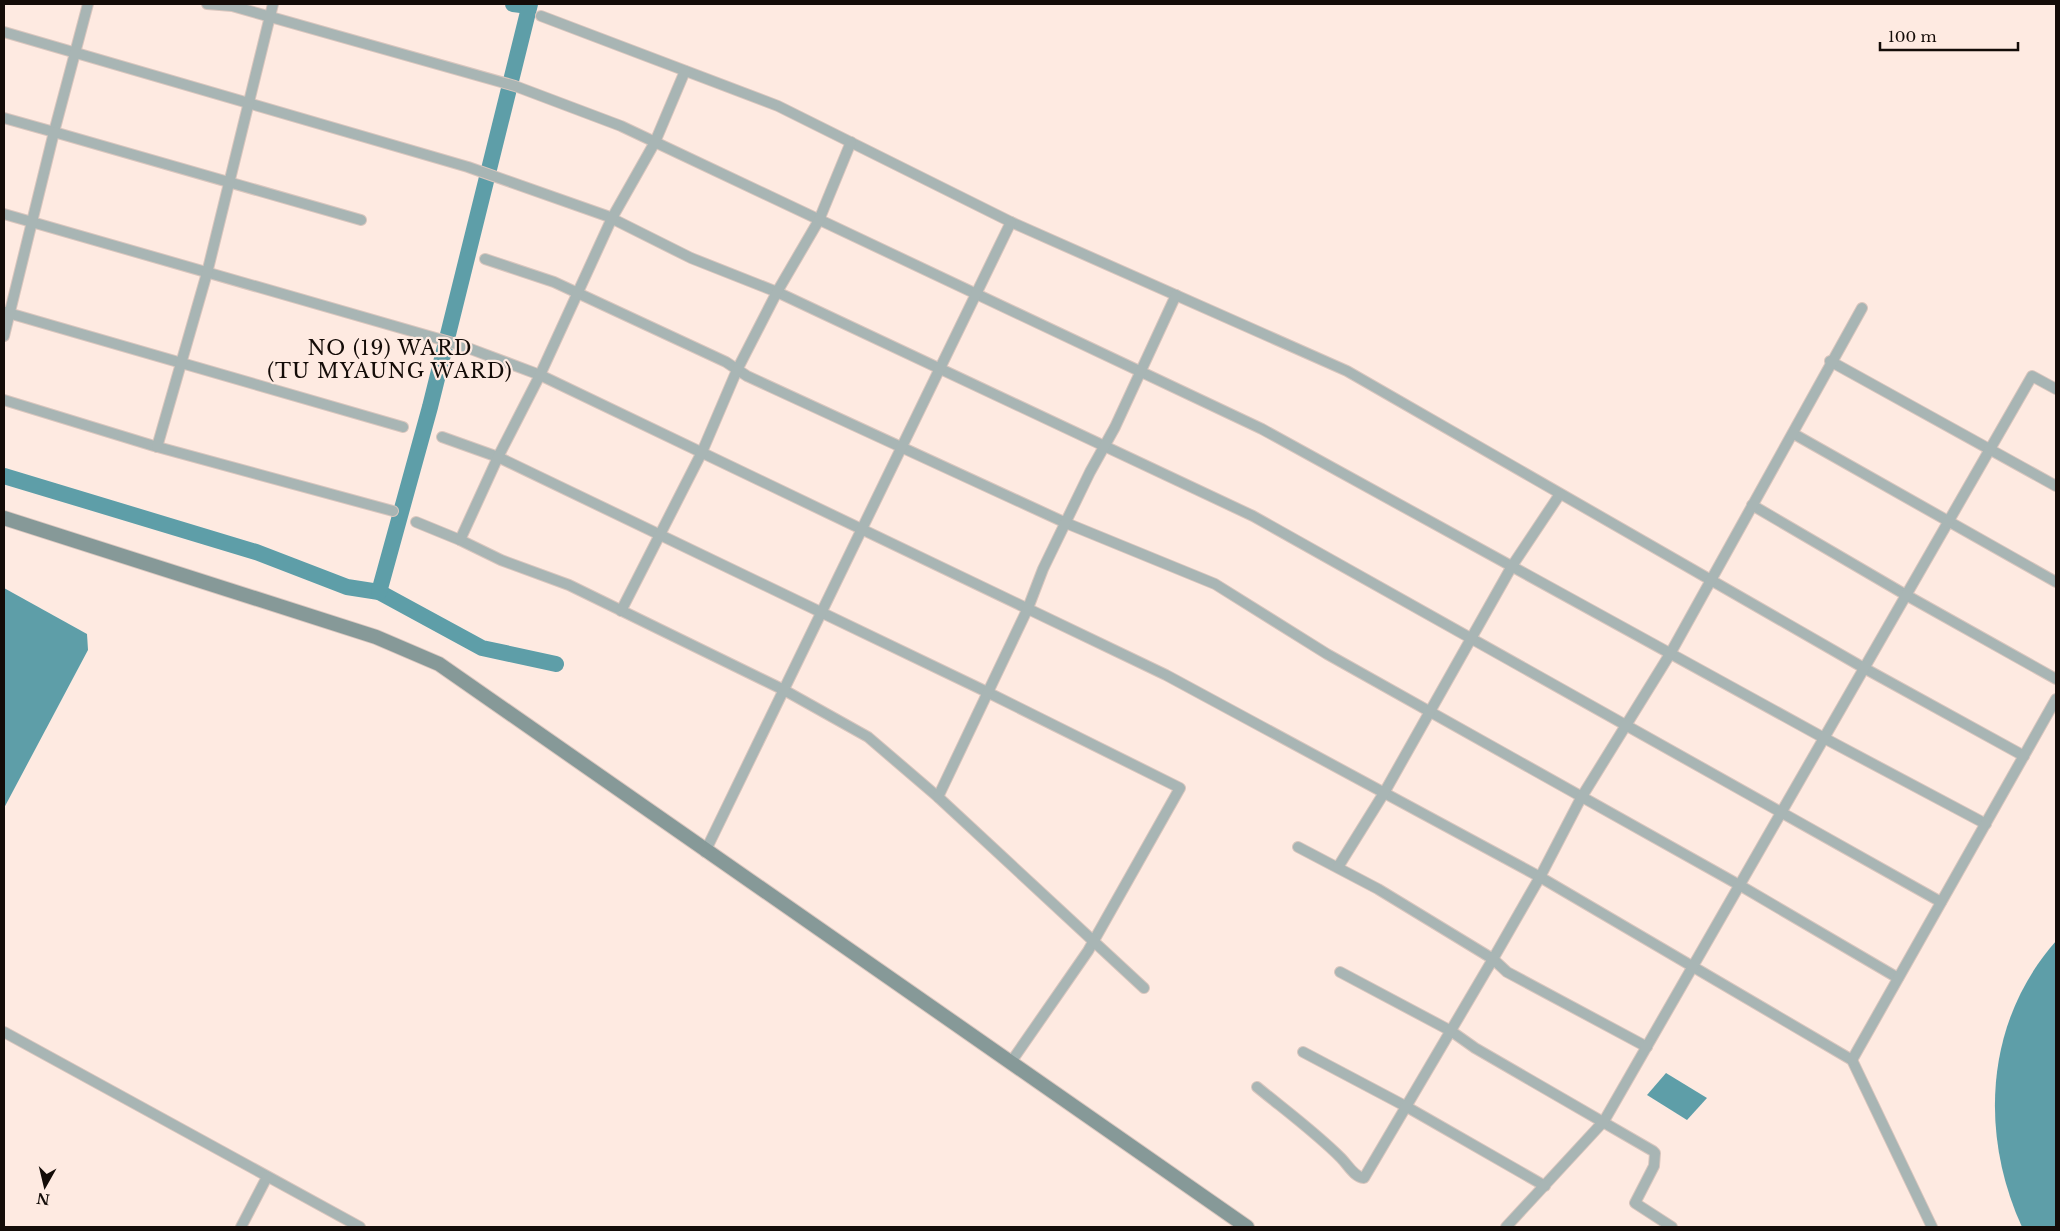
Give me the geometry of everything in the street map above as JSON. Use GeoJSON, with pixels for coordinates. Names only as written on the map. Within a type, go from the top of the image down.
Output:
{"type":"FeatureCollection","features":[{"type":"Feature","properties":{"kind":"main road"},"geometry":{"type":"LineString","coordinates":[[4,518],[376,637],[439,664],[706,852],[1247,1227]]}},
{"type":"Feature","properties":{"kind":"street"},"geometry":{"type":"LineString","coordinates":[[4,336],[7,312],[33,223],[54,132],[77,52],[88,4]]}},
{"type":"Feature","properties":{"kind":"street"},"geometry":{"type":"LineString","coordinates":[[207,4],[232,6],[515,86],[621,126],[1262,429],[1670,654],[1986,824]]}},
{"type":"Feature","properties":{"kind":"street"},"geometry":{"type":"LineString","coordinates":[[157,447],[207,273],[273,4]]}},
{"type":"Feature","properties":{"kind":"street"},"geometry":{"type":"LineString","coordinates":[[540,16],[778,106],[1011,222],[1347,371],[1864,668],[2024,756]]}},
{"type":"Feature","properties":{"kind":"street"},"geometry":{"type":"LineString","coordinates":[[4,32],[248,101],[496,175],[612,218],[691,258],[777,292],[940,371],[1253,516],[1941,902]]}},
{"type":"Feature","properties":{"kind":"street"},"geometry":{"type":"LineString","coordinates":[[460,540],[498,457],[540,375],[612,218],[655,142],[685,71]]}},
{"type":"Feature","properties":{"kind":"street"},"geometry":{"type":"LineString","coordinates":[[4,118],[361,220]]}},
{"type":"Feature","properties":{"kind":"street"},"geometry":{"type":"LineString","coordinates":[[620,611],[702,452],[738,370],[777,292],[819,220],[851,142]]}},
{"type":"Feature","properties":{"kind":"street"},"geometry":{"type":"LineString","coordinates":[[4,214],[460,345],[540,375],[1166,675],[1540,877],[1852,1060],[1932,1227]]}},
{"type":"Feature","properties":{"kind":"street"},"geometry":{"type":"LineString","coordinates":[[706,852],[1011,222]]}},
{"type":"Feature","properties":{"kind":"street"},"geometry":{"type":"LineString","coordinates":[[485,259],[554,282],[902,448],[1066,523],[1215,584],[1327,654],[1741,886],[1898,978]]}},
{"type":"Feature","properties":{"kind":"street"},"geometry":{"type":"LineString","coordinates":[[938,797],[1028,608],[1043,569],[1090,472],[1105,448],[1142,372],[1176,295]]}},
{"type":"Feature","properties":{"kind":"street"},"geometry":{"type":"LineString","coordinates":[[1257,1087],[1297,1118],[1362,1178],[1407,1108],[1493,959],[1540,877],[1581,798],[1670,654],[1752,505],[1794,434],[1830,361],[1862,308]]}},
{"type":"Feature","properties":{"kind":"street"},"geometry":{"type":"LineString","coordinates":[[7,312],[402,427]]}},
{"type":"Feature","properties":{"kind":"street"},"geometry":{"type":"LineString","coordinates":[[1830,361],[2056,486]]}},
{"type":"Feature","properties":{"kind":"street"},"geometry":{"type":"LineString","coordinates":[[1506,1227],[1604,1121],[1741,886],[2032,376],[2056,390]]}},
{"type":"Feature","properties":{"kind":"street"},"geometry":{"type":"LineString","coordinates":[[4,400],[157,447],[393,512]]}},
{"type":"Feature","properties":{"kind":"street"},"geometry":{"type":"LineString","coordinates":[[1794,434],[2056,582]]}},
{"type":"Feature","properties":{"kind":"street"},"geometry":{"type":"LineString","coordinates":[[442,438],[498,457],[658,536],[987,692],[1180,788],[1093,941],[1010,1062]]}},
{"type":"Feature","properties":{"kind":"street"},"geometry":{"type":"LineString","coordinates":[[1338,867],[1384,793],[1512,566],[1560,494]]}},
{"type":"Feature","properties":{"kind":"street"},"geometry":{"type":"LineString","coordinates":[[1752,505],[2056,680]]}},
{"type":"Feature","properties":{"kind":"street"},"geometry":{"type":"LineString","coordinates":[[416,522],[460,540],[501,560],[569,585],[784,690],[868,737],[938,797],[1144,988]]}},
{"type":"Feature","properties":{"kind":"street"},"geometry":{"type":"LineString","coordinates":[[1852,1060],[2056,699]]}},
{"type":"Feature","properties":{"kind":"street"},"geometry":{"type":"LineString","coordinates":[[1298,847],[1338,867],[1493,959],[1507,972],[1646,1047]]}},
{"type":"Feature","properties":{"kind":"street"},"geometry":{"type":"LineString","coordinates":[[1340,972],[1451,1031],[1475,1048],[1604,1121],[1655,1153],[1654,1166],[1635,1203],[1672,1227]]}},
{"type":"Feature","properties":{"kind":"street"},"geometry":{"type":"LineString","coordinates":[[4,1032],[360,1227]]}},
{"type":"Feature","properties":{"kind":"street"},"geometry":{"type":"LineString","coordinates":[[1303,1052],[1545,1186]]}},
{"type":"Feature","properties":{"kind":"street"},"geometry":{"type":"LineString","coordinates":[[241,1227],[267,1176]]}},
{"type":"Feature","properties":{"kind":"water"},"geometry":{"type":"Polygon","coordinates":[[[4,588],[87,634],[88,650],[4,808],[4,588]]]}},
{"type":"Feature","properties":{"kind":"water"},"geometry":{"type":"Polygon","coordinates":[[[2056,941],[2056,1227],[2022,1227],[2008,1191],[1999,1154],[1995,1116],[1996,1079],[2003,1042],[2015,1006],[2032,972],[2056,941]]]}},
{"type":"Feature","properties":{"kind":"water"},"geometry":{"type":"Polygon","coordinates":[[[1666,1073],[1707,1098],[1687,1120],[1647,1095],[1666,1073]]]}},
{"type":"Feature","properties":{"kind":"waterway"},"geometry":{"type":"LineString","coordinates":[[513,4],[529,6]]}},
{"type":"Feature","properties":{"kind":"waterway"},"geometry":{"type":"LineString","coordinates":[[379,592],[430,407],[530,4]]}},
{"type":"Feature","properties":{"kind":"waterway"},"geometry":{"type":"LineString","coordinates":[[4,476],[256,552],[347,587],[379,592],[482,648],[556,664]]}},
{"type":"Feature","properties":{"kind":"district","name":"NO (19) WARD (TU MYAUNG WARD)"},"geometry":{"type":"Point","coordinates":[390,360]}}]}
